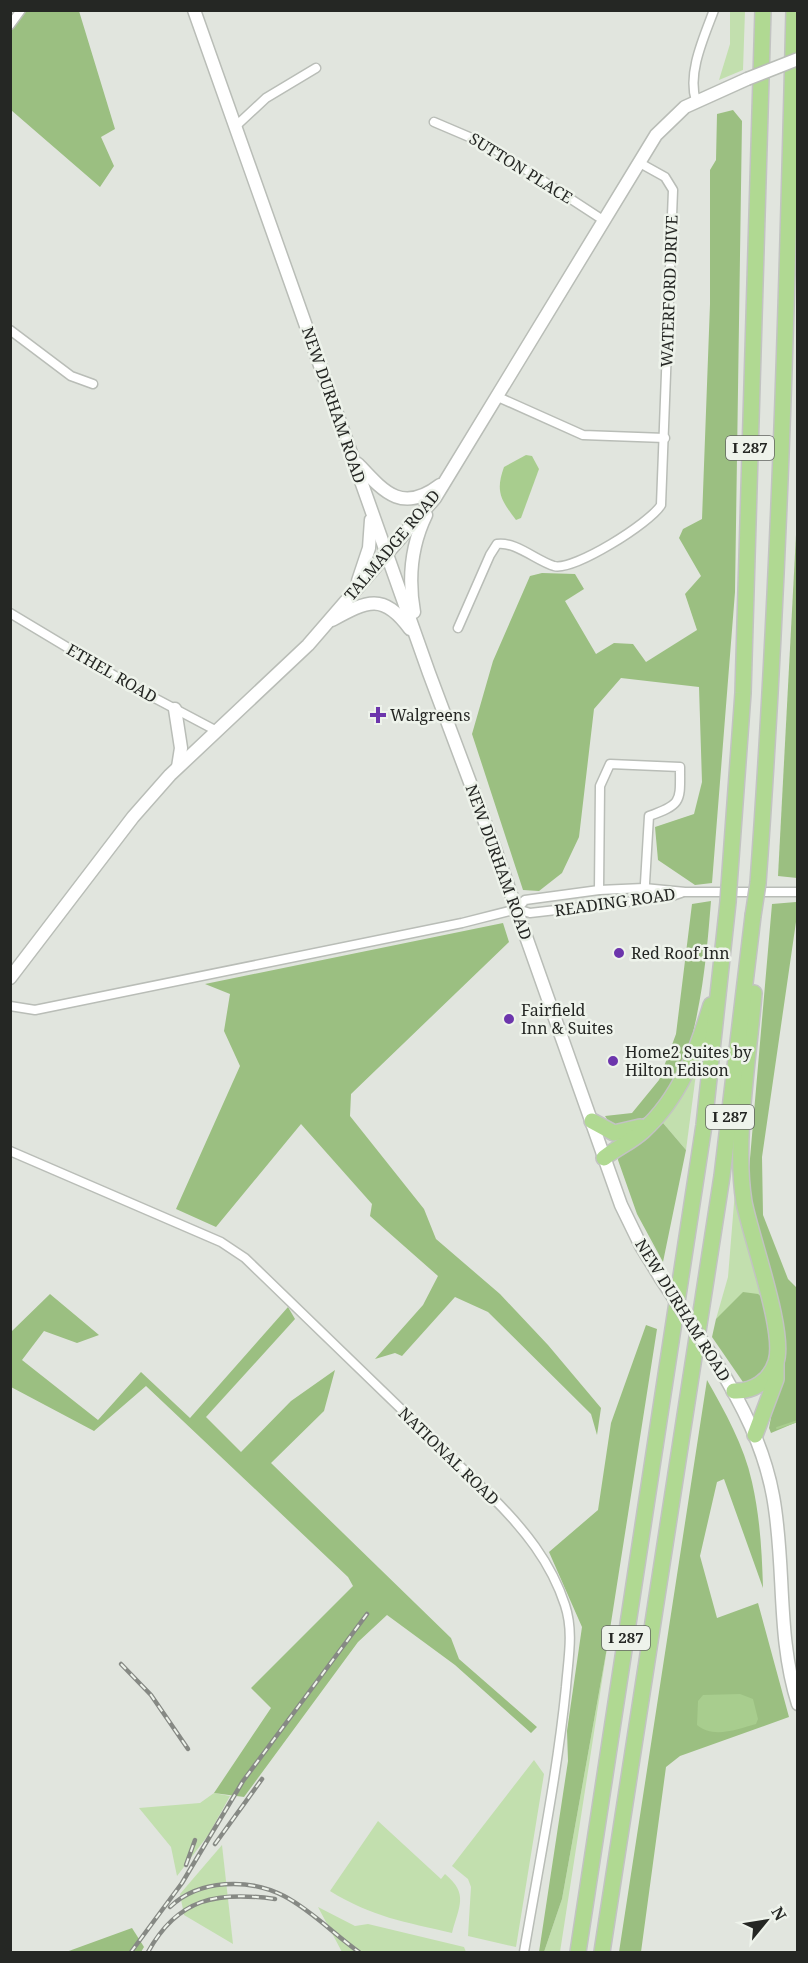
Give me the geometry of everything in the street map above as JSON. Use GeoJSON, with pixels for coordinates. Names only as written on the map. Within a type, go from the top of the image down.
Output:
{"type":"FeatureCollection","features":[{"type":"Feature","properties":{"kind":"highway","name":"I 287"},"geometry":{"type":"LineString","coordinates":[[578,1953],[683,1270],[722,968],[743,693],[763,10]]}},
{"type":"Feature","properties":{"kind":"highway","name":"I 287"},"geometry":{"type":"LineString","coordinates":[[602,1953],[722,1176],[758,883],[771,696],[781,493],[794,10]]}},
{"type":"Feature","properties":{"kind":"highway"},"geometry":{"type":"LineString","coordinates":[[753,924],[759,941],[741,1168],[749,1227],[774,1321],[776,1362],[776,1379],[755,1436]]}},
{"type":"Feature","properties":{"kind":"highway"},"geometry":{"type":"LineString","coordinates":[[604,1158],[642,1132],[676,1091],[689,1067],[722,968]]}},
{"type":"Feature","properties":{"kind":"highway"},"geometry":{"type":"LineString","coordinates":[[592,1121],[610,1132],[619,1133],[653,1120]]}},
{"type":"Feature","properties":{"kind":"highway"},"geometry":{"type":"LineString","coordinates":[[734,1390],[750,1390],[761,1384],[776,1362]]}},
{"type":"Feature","properties":{"kind":"main road","name":"NEW DURHAM ROAD"},"geometry":{"type":"LineString","coordinates":[[194,10],[237,125],[386,553],[629,1222],[660,1277],[734,1390],[755,1436],[773,1496],[780,1559],[785,1659],[796,1697]]}},
{"type":"Feature","properties":{"kind":"main road","name":"TALMADGE ROAD"},"geometry":{"type":"LineString","coordinates":[[10,978],[133,817],[178,767],[215,730],[265,686],[325,624],[435,498],[650,143],[676,113],[696,100],[798,59]]}},
{"type":"Feature","properties":{"kind":"main road"},"geometry":{"type":"LineString","coordinates":[[354,459],[384,492],[402,499],[420,496],[446,481]]}},
{"type":"Feature","properties":{"kind":"main road"},"geometry":{"type":"LineString","coordinates":[[419,643],[411,599],[411,563],[420,528],[435,498]]}},
{"type":"Feature","properties":{"kind":"main road"},"geometry":{"type":"LineString","coordinates":[[354,590],[369,548],[371,510]]}},
{"type":"Feature","properties":{"kind":"main road"},"geometry":{"type":"LineString","coordinates":[[325,624],[365,603],[376,603],[387,606],[399,614],[419,643]]}},
{"type":"Feature","properties":{"kind":"main road"},"geometry":{"type":"LineString","coordinates":[[175,709],[181,748],[178,767]]}},
{"type":"Feature","properties":{"kind":"street"},"geometry":{"type":"LineString","coordinates":[[10,25],[21,10]]}},
{"type":"Feature","properties":{"kind":"street"},"geometry":{"type":"LineString","coordinates":[[696,100],[693,91],[697,61],[714,10]]}},
{"type":"Feature","properties":{"kind":"street"},"geometry":{"type":"LineString","coordinates":[[237,125],[266,98],[316,68]]}},
{"type":"Feature","properties":{"kind":"street","name":"SUTTON PLACE"},"geometry":{"type":"LineString","coordinates":[[434,122],[460,131],[488,145],[603,220]]}},
{"type":"Feature","properties":{"kind":"street","name":"WATERFORD DRIVE"},"geometry":{"type":"LineString","coordinates":[[458,628],[497,544],[507,544],[555,566],[570,566],[652,518],[663,498],[673,190],[665,177],[638,162]]}},
{"type":"Feature","properties":{"kind":"street"},"geometry":{"type":"LineString","coordinates":[[10,330],[71,376],[93,384]]}},
{"type":"Feature","properties":{"kind":"street"},"geometry":{"type":"LineString","coordinates":[[498,397],[583,435],[665,438]]}},
{"type":"Feature","properties":{"kind":"street","name":"ETHEL ROAD"},"geometry":{"type":"LineString","coordinates":[[10,612],[215,730]]}},
{"type":"Feature","properties":{"kind":"street"},"geometry":{"type":"LineString","coordinates":[[599,890],[600,786],[610,764],[680,767],[680,798],[671,808],[649,816],[644,900]]}},
{"type":"Feature","properties":{"kind":"street","name":"READING ROAD"},"geometry":{"type":"LineString","coordinates":[[644,888],[685,892],[669,897],[530,913],[517,909],[525,900],[599,890],[644,888]]}},
{"type":"Feature","properties":{"kind":"street"},"geometry":{"type":"LineString","coordinates":[[685,892],[798,892]]}},
{"type":"Feature","properties":{"kind":"street"},"geometry":{"type":"LineString","coordinates":[[10,1006],[35,1010],[517,909]]}},
{"type":"Feature","properties":{"kind":"street","name":"NATIONAL ROAD"},"geometry":{"type":"LineString","coordinates":[[10,1151],[221,1242],[245,1258],[492,1497],[540,1551],[566,1607],[570,1638],[562,1722],[524,1953]]}},
{"type":"Feature","properties":{"kind":"shaded area"},"geometry":{"type":"Polygon","coordinates":[[[25,11],[79,11],[115,129],[101,137],[114,166],[100,187],[11,110],[10,27],[13,28],[25,11]]]}},
{"type":"Feature","properties":{"kind":"shaded area"},"geometry":{"type":"Polygon","coordinates":[[[730,11],[745,11],[743,70],[719,80],[730,44],[730,11]]]}},
{"type":"Feature","properties":{"kind":"shaded area"},"geometry":{"type":"Polygon","coordinates":[[[733,110],[742,121],[735,592],[712,883],[695,885],[658,860],[655,827],[694,814],[702,782],[699,687],[621,678],[594,709],[579,837],[562,873],[539,891],[523,890],[472,734],[493,661],[530,576],[542,573],[575,574],[584,589],[565,601],[596,654],[614,643],[633,644],[646,662],[697,630],[685,594],[701,576],[679,538],[683,529],[702,519],[710,304],[710,170],[716,160],[717,114],[733,110]]]}},
{"type":"Feature","properties":{"kind":"shaded area"},"geometry":{"type":"Polygon","coordinates":[[[526,455],[532,456],[539,469],[521,518],[516,520],[503,501],[500,489],[501,476],[504,467],[526,455]]]}},
{"type":"Feature","properties":{"kind":"shaded area"},"geometry":{"type":"Polygon","coordinates":[[[797,516],[798,878],[778,876],[797,516]]]}},
{"type":"Feature","properties":{"kind":"shaded area"},"geometry":{"type":"Polygon","coordinates":[[[711,901],[700,1000],[691,1039],[679,1074],[662,1102],[639,1120],[610,1124],[605,1116],[632,1113],[659,1080],[676,1034],[692,904],[711,901]]]}},
{"type":"Feature","properties":{"kind":"shaded area"},"geometry":{"type":"Polygon","coordinates":[[[796,902],[797,915],[762,1157],[763,1215],[788,1279],[797,1288],[797,1422],[771,1433],[769,1428],[785,1342],[753,1226],[749,1170],[772,904],[796,902]]]}},
{"type":"Feature","properties":{"kind":"shaded area"},"geometry":{"type":"Polygon","coordinates":[[[503,923],[509,942],[351,1094],[350,1116],[424,1209],[436,1239],[500,1294],[548,1345],[601,1408],[597,1435],[591,1414],[488,1312],[455,1297],[402,1356],[395,1353],[375,1359],[423,1305],[438,1276],[370,1216],[372,1204],[301,1124],[216,1227],[176,1209],[240,1066],[224,1031],[230,994],[205,984],[503,923]]]}},
{"type":"Feature","properties":{"kind":"shaded area"},"geometry":{"type":"Polygon","coordinates":[[[697,1066],[686,1150],[663,1123],[697,1066]]]}},
{"type":"Feature","properties":{"kind":"shaded area"},"geometry":{"type":"Polygon","coordinates":[[[663,1123],[686,1150],[663,1262],[637,1214],[618,1160],[619,1152],[644,1139],[663,1123]]]}},
{"type":"Feature","properties":{"kind":"shaded area"},"geometry":{"type":"Polygon","coordinates":[[[735,1191],[738,1191],[764,1299],[716,1319],[728,1277],[735,1191]]]}},
{"type":"Feature","properties":{"kind":"shaded area"},"geometry":{"type":"Polygon","coordinates":[[[743,1292],[758,1294],[764,1299],[772,1336],[771,1358],[766,1368],[745,1385],[712,1337],[716,1319],[743,1292]]]}},
{"type":"Feature","properties":{"kind":"shaded area"},"geometry":{"type":"Polygon","coordinates":[[[50,1294],[99,1335],[77,1343],[44,1331],[22,1360],[98,1420],[141,1372],[190,1418],[288,1307],[295,1319],[206,1417],[241,1452],[291,1401],[335,1370],[324,1411],[271,1463],[451,1638],[459,1659],[537,1727],[531,1733],[455,1665],[387,1615],[358,1642],[244,1797],[214,1793],[271,1708],[251,1688],[353,1586],[348,1577],[146,1386],[94,1431],[11,1387],[11,1332],[50,1294]]]}},
{"type":"Feature","properties":{"kind":"shaded area"},"geometry":{"type":"Polygon","coordinates":[[[646,1325],[657,1329],[608,1642],[562,1899],[544,1952],[539,1952],[568,1761],[567,1731],[582,1627],[549,1552],[598,1510],[611,1423],[646,1325]]]}},
{"type":"Feature","properties":{"kind":"shaded area"},"geometry":{"type":"Polygon","coordinates":[[[707,1380],[733,1429],[749,1468],[759,1522],[763,1588],[724,1479],[717,1482],[700,1556],[717,1618],[758,1603],[789,1717],[680,1756],[666,1767],[641,1952],[619,1952],[707,1380]]]}},
{"type":"Feature","properties":{"kind":"shaded area"},"geometry":{"type":"Polygon","coordinates":[[[608,1642],[560,1952],[544,1952],[562,1899],[608,1642]]]}},
{"type":"Feature","properties":{"kind":"shaded area"},"geometry":{"type":"Polygon","coordinates":[[[740,1694],[753,1699],[758,1719],[756,1724],[718,1732],[703,1729],[697,1725],[698,1701],[703,1695],[740,1694]]]}},
{"type":"Feature","properties":{"kind":"shaded area"},"geometry":{"type":"Polygon","coordinates":[[[534,1760],[544,1774],[516,1947],[468,1936],[471,1887],[468,1879],[452,1866],[534,1760]]]}},
{"type":"Feature","properties":{"kind":"shaded area"},"geometry":{"type":"Polygon","coordinates":[[[214,1793],[230,1796],[209,1834],[177,1876],[171,1847],[139,1808],[200,1803],[214,1793]]]}},
{"type":"Feature","properties":{"kind":"shaded area"},"geometry":{"type":"Polygon","coordinates":[[[378,1821],[441,1879],[445,1874],[457,1888],[460,1901],[452,1933],[375,1913],[330,1891],[378,1821]]]}},
{"type":"Feature","properties":{"kind":"shaded area"},"geometry":{"type":"Polygon","coordinates":[[[222,1845],[233,1944],[184,1915],[180,1894],[222,1845]]]}},
{"type":"Feature","properties":{"kind":"shaded area"},"geometry":{"type":"Polygon","coordinates":[[[318,1907],[355,1926],[368,1924],[464,1947],[466,1952],[342,1952],[318,1907]]]}},
{"type":"Feature","properties":{"kind":"shaded area"},"geometry":{"type":"Polygon","coordinates":[[[132,1928],[144,1947],[141,1952],[66,1952],[132,1928]]]}},
{"type":"Feature","properties":{"kind":"waterway"},"geometry":{"type":"LineString","coordinates":[[777,1428],[798,1421]]}},
{"type":"Feature","properties":{"kind":"railway"},"geometry":{"type":"LineString","coordinates":[[131,1952],[182,1883],[243,1781],[367,1614]]}},
{"type":"Feature","properties":{"kind":"railway"},"geometry":{"type":"LineString","coordinates":[[121,1664],[151,1695],[188,1749]]}},
{"type":"Feature","properties":{"kind":"railway"},"geometry":{"type":"LineString","coordinates":[[215,1844],[262,1779]]}},
{"type":"Feature","properties":{"kind":"railway"},"geometry":{"type":"LineString","coordinates":[[186,1865],[195,1840]]}},
{"type":"Feature","properties":{"kind":"railway"},"geometry":{"type":"LineString","coordinates":[[170,1907],[195,1891],[210,1886],[225,1884],[255,1886],[270,1890],[294,1902],[359,1952]]}},
{"type":"Feature","properties":{"kind":"railway"},"geometry":{"type":"LineString","coordinates":[[148,1952],[172,1920],[186,1909],[201,1902],[235,1896],[275,1899]]}},
{"type":"Feature","properties":{"kind":"place","name":"Walgreens"},"geometry":{"type":"Point","coordinates":[378,715]}},
{"type":"Feature","properties":{"kind":"place","name":"Red Roof Inn"},"geometry":{"type":"Point","coordinates":[619,953]}},
{"type":"Feature","properties":{"kind":"place","name":"Fairfield Inn & Suites"},"geometry":{"type":"Point","coordinates":[509,1019]}},
{"type":"Feature","properties":{"kind":"place","name":"Home2 Suites by Hilton Edison"},"geometry":{"type":"Point","coordinates":[613,1061]}}]}
